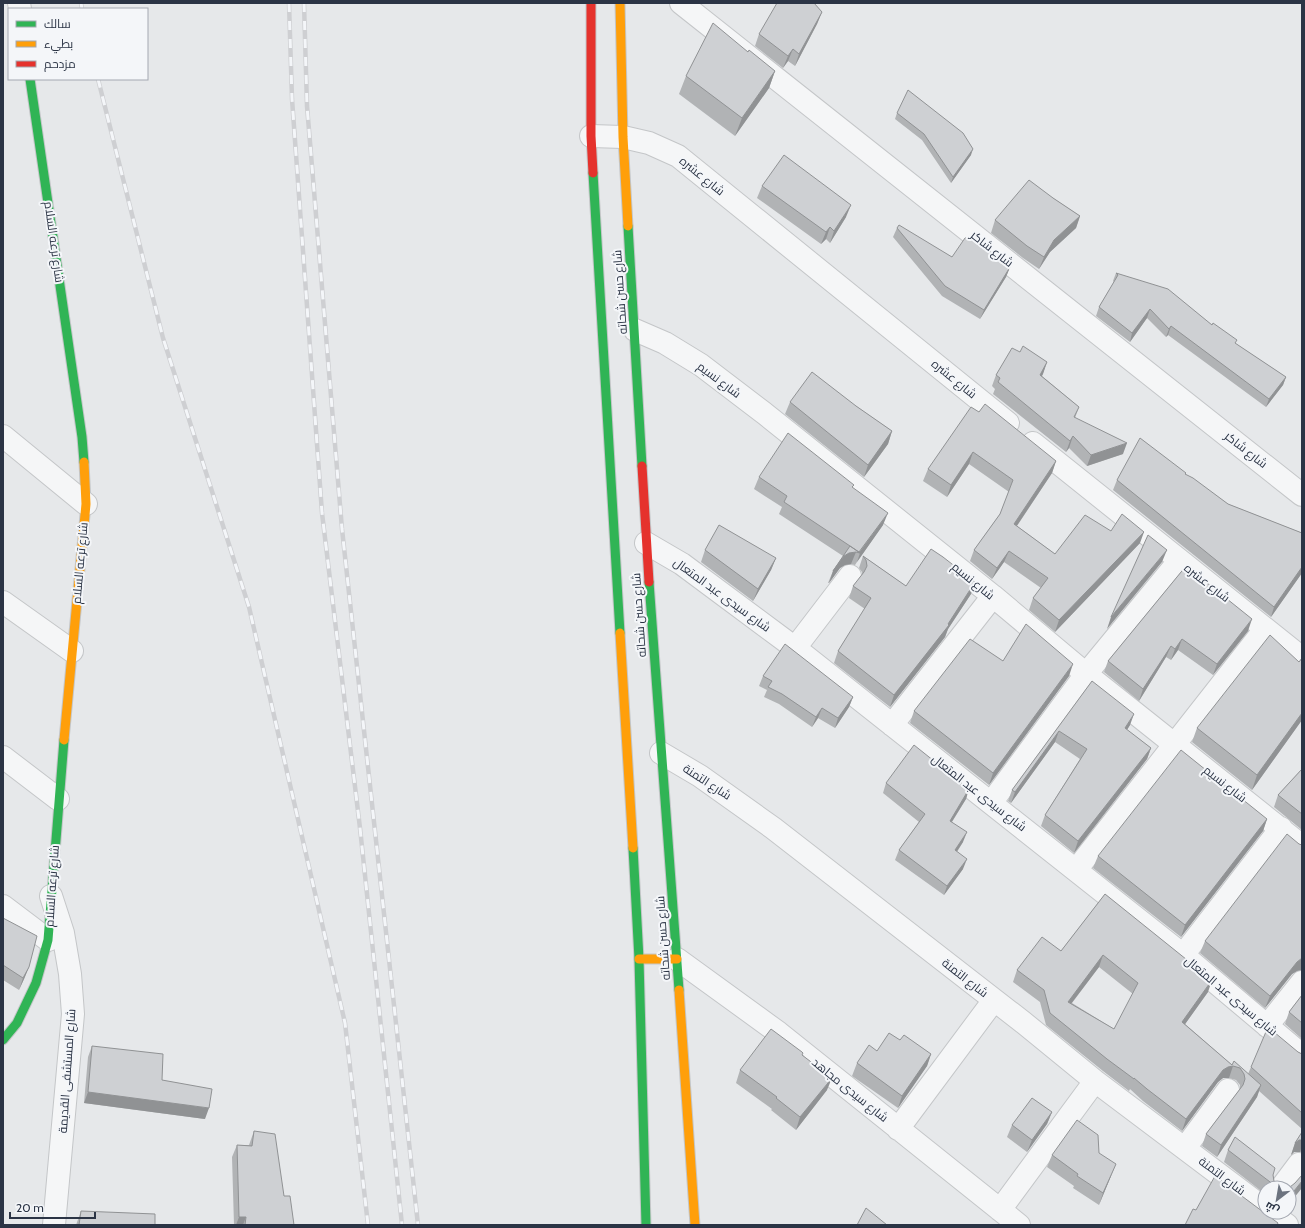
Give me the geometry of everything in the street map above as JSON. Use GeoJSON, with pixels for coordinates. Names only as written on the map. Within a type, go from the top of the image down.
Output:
{"type":"FeatureCollection","features":[{"type":"Feature","properties":{"kind":"main road","name":"شارع حسن شحاته"},"geometry":{"type":"LineString","coordinates":[[591,3],[591,136],[639,959],[646,1225]]}},
{"type":"Feature","properties":{"kind":"main road","name":"شارع حسن شحاته"},"geometry":{"type":"LineString","coordinates":[[620,3],[623,137],[646,543],[695,1225]]}},
{"type":"Feature","properties":{"kind":"main road","name":"شارع ترعه السلام"},"geometry":{"type":"LineString","coordinates":[[3,1040],[17,1023],[36,983],[48,940],[58,799],[86,504],[82,437],[30,80]]}},
{"type":"Feature","properties":{"kind":"main road"},"geometry":{"type":"LineString","coordinates":[[639,959],[677,959]]}},
{"type":"Feature","properties":{"kind":"street","name":"شارع شاكر"},"geometry":{"type":"LineString","coordinates":[[681,3],[1302,495]]}},
{"type":"Feature","properties":{"kind":"street","name":"شارع عشره"},"geometry":{"type":"LineString","coordinates":[[591,136],[623,137],[649,143],[678,156],[1179,561],[1302,658]]}},
{"type":"Feature","properties":{"kind":"street","name":"شارع نسيم"},"geometry":{"type":"LineString","coordinates":[[635,330],[665,343],[700,365],[764,414],[993,596],[1086,674],[1302,846]]}},
{"type":"Feature","properties":{"kind":"street"},"geometry":{"type":"LineString","coordinates":[[3,436],[86,504]]}},
{"type":"Feature","properties":{"kind":"street","name":"شارع سيدى عبد المتعال"},"geometry":{"type":"LineString","coordinates":[[646,543],[682,564],[795,648],[1183,955],[1302,1055]]}},
{"type":"Feature","properties":{"kind":"street"},"geometry":{"type":"LineString","coordinates":[[991,803],[1086,674],[1179,561]]}},
{"type":"Feature","properties":{"kind":"street"},"geometry":{"type":"LineString","coordinates":[[795,648],[850,576]]}},
{"type":"Feature","properties":{"kind":"street"},"geometry":{"type":"LineString","coordinates":[[892,725],[993,596]]}},
{"type":"Feature","properties":{"kind":"street"},"geometry":{"type":"LineString","coordinates":[[3,602],[72,651]]}},
{"type":"Feature","properties":{"kind":"street"},"geometry":{"type":"LineString","coordinates":[[1076,870],[1265,629]]}},
{"type":"Feature","properties":{"kind":"street","name":"شارع التمنة"},"geometry":{"type":"LineString","coordinates":[[661,753],[700,776],[773,828],[1024,1023],[1095,1081],[1185,1148],[1257,1206]]}},
{"type":"Feature","properties":{"kind":"street"},"geometry":{"type":"LineString","coordinates":[[3,757],[58,799]]}},
{"type":"Feature","properties":{"kind":"street"},"geometry":{"type":"LineString","coordinates":[[1183,955],[1281,828]]}},
{"type":"Feature","properties":{"kind":"street","name":"شارع المستشفى القديمة"},"geometry":{"type":"LineString","coordinates":[[51,895],[63,933],[70,974],[73,1014],[54,1225]]}},
{"type":"Feature","properties":{"kind":"street"},"geometry":{"type":"LineString","coordinates":[[3,906],[48,940]]}},
{"type":"Feature","properties":{"kind":"street","name":"شارع سيدى مجاهد"},"geometry":{"type":"LineString","coordinates":[[677,959],[779,1032],[1019,1225]]}},
{"type":"Feature","properties":{"kind":"street"},"geometry":{"type":"LineString","coordinates":[[1266,1026],[1302,982]]}},
{"type":"Feature","properties":{"kind":"street"},"geometry":{"type":"LineString","coordinates":[[898,1129],[994,1000]]}},
{"type":"Feature","properties":{"kind":"street"},"geometry":{"type":"LineString","coordinates":[[1000,1210],[1095,1081]]}},
{"type":"Feature","properties":{"kind":"street"},"geometry":{"type":"LineString","coordinates":[[1185,1148],[1228,1090]]}},
{"type":"Feature","properties":{"kind":"street"},"geometry":{"type":"LineString","coordinates":[[1288,1180],[1299,1164]]}},
{"type":"Feature","properties":{"kind":"building"},"geometry":{"type":"Polygon","coordinates":[[[777,3],[814,3],[822,12],[799,54],[793,49],[788,56],[759,34],[777,3]]]}},
{"type":"Feature","properties":{"kind":"building"},"geometry":{"type":"Polygon","coordinates":[[[713,23],[748,52],[749,50],[775,71],[742,118],[686,76],[713,23]]]}},
{"type":"Feature","properties":{"kind":"building"},"geometry":{"type":"Polygon","coordinates":[[[908,90],[963,133],[973,149],[953,177],[924,134],[897,113],[908,90]]]}},
{"type":"Feature","properties":{"kind":"building"},"geometry":{"type":"Polygon","coordinates":[[[784,155],[851,205],[834,231],[830,227],[826,232],[762,186],[784,155]]]}},
{"type":"Feature","properties":{"kind":"building"},"geometry":{"type":"Polygon","coordinates":[[[1029,180],[1080,216],[1054,240],[1044,257],[1027,246],[995,220],[1029,180]]]}},
{"type":"Feature","properties":{"kind":"building"},"geometry":{"type":"Polygon","coordinates":[[[899,225],[952,257],[965,238],[972,237],[1010,267],[984,310],[945,286],[897,228],[899,225]]]}},
{"type":"Feature","properties":{"kind":"building"},"geometry":{"type":"Polygon","coordinates":[[[1116,273],[1168,289],[1212,325],[1213,323],[1237,340],[1235,343],[1286,377],[1269,399],[1171,326],[1169,329],[1150,309],[1132,333],[1099,307],[1118,275],[1116,273]]]}},
{"type":"Feature","properties":{"kind":"building"},"geometry":{"type":"Polygon","coordinates":[[[1023,346],[1047,362],[1040,375],[1079,407],[1074,417],[1127,443],[1091,455],[1073,436],[1070,441],[998,382],[1000,378],[996,375],[1012,348],[1020,352],[1023,346]]]}},
{"type":"Feature","properties":{"kind":"building"},"geometry":{"type":"Polygon","coordinates":[[[812,372],[856,406],[892,431],[868,465],[790,402],[812,372]]]}},
{"type":"Feature","properties":{"kind":"building"},"geometry":{"type":"Polygon","coordinates":[[[985,404],[1056,461],[1014,524],[1055,554],[1085,515],[1111,531],[1122,514],[1144,532],[1059,620],[1033,598],[1048,578],[1009,551],[997,568],[974,550],[1000,514],[1013,480],[973,452],[951,485],[928,469],[971,407],[979,412],[985,404]]]}},
{"type":"Feature","properties":{"kind":"building"},"geometry":{"type":"Polygon","coordinates":[[[788,433],[854,485],[852,487],[888,513],[859,552],[784,502],[787,496],[759,477],[788,433]]]}},
{"type":"Feature","properties":{"kind":"building"},"geometry":{"type":"Polygon","coordinates":[[[1140,438],[1186,473],[1185,474],[1193,478],[1228,504],[1302,533],[1302,567],[1274,607],[1117,480],[1140,438]]]}},
{"type":"Feature","properties":{"kind":"building"},"geometry":{"type":"Polygon","coordinates":[[[719,525],[776,558],[758,589],[705,550],[719,525]]]}},
{"type":"Feature","properties":{"kind":"building"},"geometry":{"type":"Polygon","coordinates":[[[1148,535],[1167,550],[1111,617],[1148,535]]]}},
{"type":"Feature","properties":{"kind":"building"},"geometry":{"type":"Polygon","coordinates":[[[850,546],[860,553],[849,553],[844,556],[833,571],[850,546]]]}},
{"type":"Feature","properties":{"kind":"building"},"geometry":{"type":"Polygon","coordinates":[[[931,549],[975,582],[948,624],[949,625],[894,695],[838,651],[871,598],[853,586],[867,566],[866,560],[863,556],[906,586],[931,549]]]}},
{"type":"Feature","properties":{"kind":"building"},"geometry":{"type":"Polygon","coordinates":[[[1186,566],[1252,619],[1217,664],[1182,639],[1175,649],[1171,646],[1143,689],[1108,661],[1186,566]]]}},
{"type":"Feature","properties":{"kind":"building"},"geometry":{"type":"Polygon","coordinates":[[[1026,624],[1073,664],[993,773],[914,711],[970,639],[1003,661],[1026,624]]]}},
{"type":"Feature","properties":{"kind":"building"},"geometry":{"type":"Polygon","coordinates":[[[1270,635],[1299,662],[1302,658],[1302,713],[1257,775],[1197,728],[1270,635]]]}},
{"type":"Feature","properties":{"kind":"building"},"geometry":{"type":"Polygon","coordinates":[[[785,644],[853,697],[838,718],[822,708],[816,717],[782,694],[768,687],[772,681],[763,676],[785,644]]]}},
{"type":"Feature","properties":{"kind":"building"},"geometry":{"type":"Polygon","coordinates":[[[1092,681],[1134,714],[1125,728],[1151,748],[1078,841],[1045,815],[1087,749],[1059,731],[1015,792],[1012,790],[1092,681]]]}},
{"type":"Feature","properties":{"kind":"building"},"geometry":{"type":"Polygon","coordinates":[[[914,745],[969,789],[950,821],[967,832],[955,850],[967,859],[947,886],[899,850],[925,814],[886,783],[914,745]]]}},
{"type":"Feature","properties":{"kind":"building"},"geometry":{"type":"Polygon","coordinates":[[[1181,750],[1267,819],[1185,925],[1098,856],[1181,750]]]}},
{"type":"Feature","properties":{"kind":"building"},"geometry":{"type":"Polygon","coordinates":[[[1302,769],[1302,814],[1278,795],[1302,769]]]}},
{"type":"Feature","properties":{"kind":"building"},"geometry":{"type":"Polygon","coordinates":[[[1287,834],[1302,845],[1302,958],[1297,962],[1270,996],[1205,941],[1287,834]]]}},
{"type":"Feature","properties":{"kind":"building"},"geometry":{"type":"Polygon","coordinates":[[[1105,894],[1212,980],[1182,1022],[1232,1065],[1234,1061],[1261,1085],[1221,1145],[1206,1134],[1243,1085],[1245,1079],[1240,1068],[1233,1066],[1223,1070],[1186,1119],[1107,1059],[1050,1013],[1044,990],[1017,970],[1042,937],[1061,951],[1105,894]],[[1103,955],[1068,1002],[1114,1029],[1138,983],[1103,955]]]}},
{"type":"Feature","properties":{"kind":"building"},"geometry":{"type":"Polygon","coordinates":[[[3,918],[37,936],[29,967],[23,978],[3,965],[3,918]]]}},
{"type":"Feature","properties":{"kind":"building"},"geometry":{"type":"Polygon","coordinates":[[[1302,995],[1302,1023],[1289,1012],[1302,995]]]}},
{"type":"Feature","properties":{"kind":"building"},"geometry":{"type":"Polygon","coordinates":[[[1268,1027],[1302,1054],[1302,1113],[1251,1067],[1268,1027]]]}},
{"type":"Feature","properties":{"kind":"building"},"geometry":{"type":"Polygon","coordinates":[[[771,1029],[802,1052],[802,1055],[832,1078],[800,1117],[776,1098],[777,1097],[740,1070],[771,1029]]]}},
{"type":"Feature","properties":{"kind":"building"},"geometry":{"type":"Polygon","coordinates":[[[889,1033],[900,1040],[904,1035],[931,1054],[902,1096],[857,1063],[869,1045],[877,1051],[889,1033]]]}},
{"type":"Feature","properties":{"kind":"building"},"geometry":{"type":"Polygon","coordinates":[[[92,1046],[163,1054],[162,1080],[212,1089],[209,1108],[88,1092],[92,1046]]]}},
{"type":"Feature","properties":{"kind":"building"},"geometry":{"type":"Polygon","coordinates":[[[1032,1098],[1052,1112],[1032,1140],[1012,1125],[1032,1098]]]}},
{"type":"Feature","properties":{"kind":"building"},"geometry":{"type":"Polygon","coordinates":[[[1077,1120],[1098,1135],[1099,1153],[1116,1164],[1103,1193],[1077,1176],[1078,1174],[1052,1155],[1077,1120]]]}},
{"type":"Feature","properties":{"kind":"building"},"geometry":{"type":"Polygon","coordinates":[[[254,1131],[275,1134],[284,1196],[290,1196],[294,1225],[245,1225],[246,1217],[239,1217],[237,1145],[252,1146],[254,1131]]]}},
{"type":"Feature","properties":{"kind":"building"},"geometry":{"type":"Polygon","coordinates":[[[1302,1132],[1302,1140],[1295,1143],[1302,1132]]]}},
{"type":"Feature","properties":{"kind":"building"},"geometry":{"type":"Polygon","coordinates":[[[1235,1137],[1275,1168],[1273,1175],[1274,1180],[1267,1180],[1228,1150],[1235,1137]]]}},
{"type":"Feature","properties":{"kind":"building"},"geometry":{"type":"Polygon","coordinates":[[[1302,1175],[1302,1181],[1297,1187],[1297,1181],[1302,1175]]]}},
{"type":"Feature","properties":{"kind":"building"},"geometry":{"type":"Polygon","coordinates":[[[1215,1176],[1257,1207],[1257,1220],[1274,1220],[1278,1223],[1277,1225],[1185,1225],[1193,1209],[1196,1210],[1215,1176]]]}},
{"type":"Feature","properties":{"kind":"building"},"geometry":{"type":"Polygon","coordinates":[[[866,1208],[887,1225],[857,1225],[866,1208]]]}},
{"type":"Feature","properties":{"kind":"building"},"geometry":{"type":"Polygon","coordinates":[[[81,1211],[155,1214],[155,1225],[79,1225],[81,1211]]]}},
{"type":"Feature","properties":{"kind":"railway"},"geometry":{"type":"LineString","coordinates":[[81,3],[82,8]]}},
{"type":"Feature","properties":{"kind":"railway"},"geometry":{"type":"LineString","coordinates":[[289,3],[292,99],[322,513],[360,828],[402,1225]]}},
{"type":"Feature","properties":{"kind":"railway"},"geometry":{"type":"LineString","coordinates":[[304,3],[307,106],[342,529],[418,1225]]}},
{"type":"Feature","properties":{"kind":"railway"},"geometry":{"type":"LineString","coordinates":[[98,80],[163,338],[249,607],[345,1023],[368,1225]]}},
{"type":"Feature","properties":{"kind":"traffic: fast"},"geometry":{"type":"LineString","coordinates":[[30,80],[82,437],[84,462]]}},
{"type":"Feature","properties":{"kind":"traffic: fast"},"geometry":{"type":"LineString","coordinates":[[593,173],[620,633]]}},
{"type":"Feature","properties":{"kind":"traffic: fast"},"geometry":{"type":"LineString","coordinates":[[628,226],[642,466]]}},
{"type":"Feature","properties":{"kind":"traffic: fast"},"geometry":{"type":"LineString","coordinates":[[649,582],[679,990]]}},
{"type":"Feature","properties":{"kind":"traffic: fast"},"geometry":{"type":"LineString","coordinates":[[3,1040],[17,1023],[36,983],[48,940],[64,740]]}},
{"type":"Feature","properties":{"kind":"traffic: fast"},"geometry":{"type":"LineString","coordinates":[[633,848],[639,959],[646,1225]]}},
{"type":"Feature","properties":{"kind":"traffic: slow"},"geometry":{"type":"LineString","coordinates":[[620,3],[623,137],[628,226]]}},
{"type":"Feature","properties":{"kind":"traffic: slow"},"geometry":{"type":"LineString","coordinates":[[64,740],[86,504],[84,462]]}},
{"type":"Feature","properties":{"kind":"traffic: slow"},"geometry":{"type":"LineString","coordinates":[[620,633],[633,848]]}},
{"type":"Feature","properties":{"kind":"traffic: slow"},"geometry":{"type":"LineString","coordinates":[[639,959],[677,959]]}},
{"type":"Feature","properties":{"kind":"traffic: slow"},"geometry":{"type":"LineString","coordinates":[[679,990],[695,1225]]}},
{"type":"Feature","properties":{"kind":"traffic: jam"},"geometry":{"type":"LineString","coordinates":[[591,3],[591,136],[593,173]]}},
{"type":"Feature","properties":{"kind":"traffic: jam"},"geometry":{"type":"LineString","coordinates":[[642,466],[649,582]]}}]}
